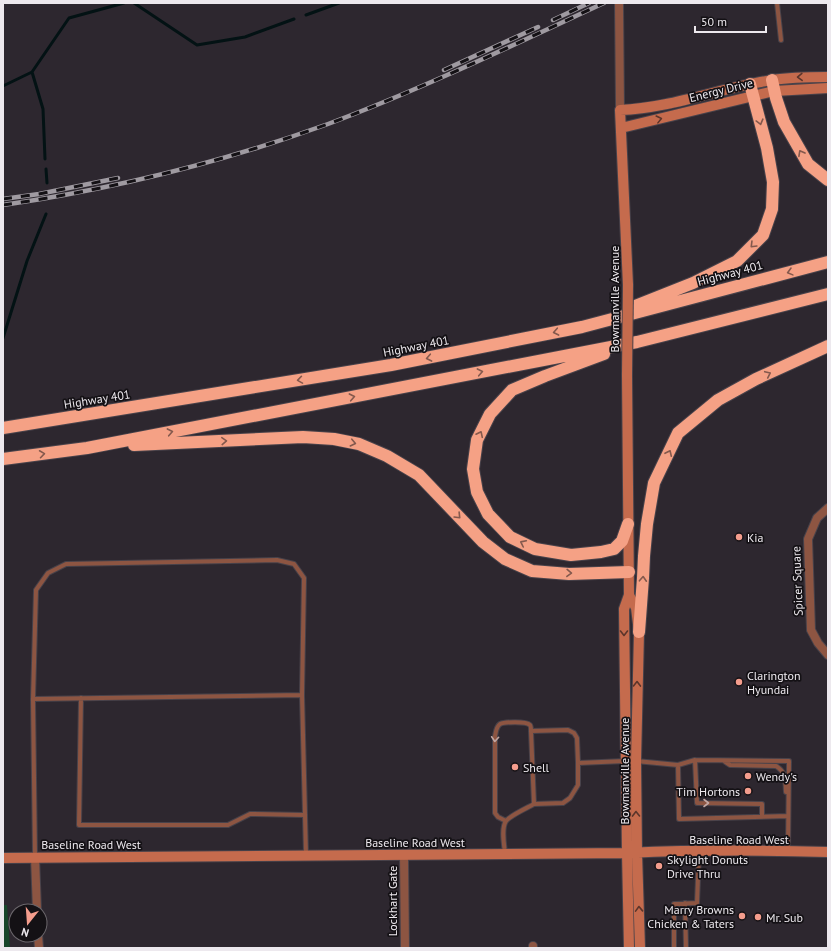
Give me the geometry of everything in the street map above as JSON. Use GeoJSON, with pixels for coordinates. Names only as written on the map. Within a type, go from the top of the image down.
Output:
{"type":"FeatureCollection","features":[{"type":"Feature","properties":{"kind":"highway"},"geometry":{"type":"LineString","coordinates":[[773,86],[784,122],[808,164],[828,180]]}},
{"type":"Feature","properties":{"kind":"highway"},"geometry":{"type":"LineString","coordinates":[[582,327],[693,283],[737,261],[763,235],[772,209],[773,182],[767,148],[751,90]]}},
{"type":"Feature","properties":{"kind":"highway","name":"Highway 401"},"geometry":{"type":"LineString","coordinates":[[3,428],[391,365],[582,327],[828,262]]}},
{"type":"Feature","properties":{"kind":"highway"},"geometry":{"type":"LineString","coordinates":[[3,459],[87,448],[637,342],[828,294]]}},
{"type":"Feature","properties":{"kind":"highway"},"geometry":{"type":"LineString","coordinates":[[628,524],[622,541],[614,549],[601,552],[570,554],[535,549],[510,537],[488,514],[477,492],[473,469],[477,440],[483,427],[490,414],[512,390],[545,376],[637,342]]}},
{"type":"Feature","properties":{"kind":"highway"},"geometry":{"type":"LineString","coordinates":[[639,632],[647,524],[654,483],[678,433],[718,400],[756,379],[828,346]]}},
{"type":"Feature","properties":{"kind":"highway"},"geometry":{"type":"LineString","coordinates":[[87,448],[303,436],[334,439],[359,444],[388,456],[419,475],[483,542],[505,559],[532,571],[569,574],[629,572]]}},
{"type":"Feature","properties":{"kind":"street","name":"Bowmanville Avenue"},"geometry":{"type":"LineString","coordinates":[[619,3],[620,110],[628,285],[627,375],[629,595],[624,608],[631,761],[632,853],[629,948]]}},
{"type":"Feature","properties":{"kind":"street","name":"Energy Drive"},"geometry":{"type":"LineString","coordinates":[[620,110],[654,107],[773,86],[796,77],[828,77]]}},
{"type":"Feature","properties":{"kind":"street","name":"Energy Drive"},"geometry":{"type":"LineString","coordinates":[[773,86],[828,88]]}},
{"type":"Feature","properties":{"kind":"street","name":"Energy Drive"},"geometry":{"type":"LineString","coordinates":[[621,128],[751,90]]}},
{"type":"Feature","properties":{"kind":"street","name":"Spicer Square"},"geometry":{"type":"LineString","coordinates":[[828,508],[817,518],[808,539],[811,630],[818,643],[828,655]]}},
{"type":"Feature","properties":{"kind":"street","name":"Bowmanville Avenue"},"geometry":{"type":"LineString","coordinates":[[629,595],[636,608],[639,632],[631,761]]}},
{"type":"Feature","properties":{"kind":"street","name":"Baseline Road West"},"geometry":{"type":"LineString","coordinates":[[3,858],[788,851],[828,852]]}},
{"type":"Feature","properties":{"kind":"street","name":"Bowmanville Avenue"},"geometry":{"type":"LineString","coordinates":[[632,853],[640,948]]}},
{"type":"Feature","properties":{"kind":"street","name":"Lockhart Gate"},"geometry":{"type":"LineString","coordinates":[[404,855],[405,948]]}},
{"type":"Feature","properties":{"kind":"street"},"geometry":{"type":"LineString","coordinates":[[35,857],[37,903]]}},
{"type":"Feature","properties":{"kind":"lane"},"geometry":{"type":"LineString","coordinates":[[777,3],[781,40]]}},
{"type":"Feature","properties":{"kind":"lane"},"geometry":{"type":"LineString","coordinates":[[35,857],[33,699],[36,590],[48,573],[66,564],[277,560],[294,564],[304,578],[302,695],[306,856]]}},
{"type":"Feature","properties":{"kind":"lane"},"geometry":{"type":"LineString","coordinates":[[33,699],[302,695]]}},
{"type":"Feature","properties":{"kind":"lane"},"geometry":{"type":"LineString","coordinates":[[81,698],[79,825],[228,824],[250,814],[305,815]]}},
{"type":"Feature","properties":{"kind":"lane"},"geometry":{"type":"LineString","coordinates":[[506,821],[495,813],[495,736],[496,729],[504,723],[525,722],[531,726],[534,804]]}},
{"type":"Feature","properties":{"kind":"lane"},"geometry":{"type":"LineString","coordinates":[[505,854],[504,830],[506,821],[515,814],[534,804],[562,803],[570,798],[578,785],[577,738],[574,733],[568,730],[531,731]]}},
{"type":"Feature","properties":{"kind":"lane"},"geometry":{"type":"LineString","coordinates":[[578,763],[631,761],[678,765],[695,760],[789,761],[788,851]]}},
{"type":"Feature","properties":{"kind":"lane"},"geometry":{"type":"LineString","coordinates":[[695,760],[697,804],[762,804],[762,817]]}},
{"type":"Feature","properties":{"kind":"lane"},"geometry":{"type":"LineString","coordinates":[[723,760],[730,765],[776,766],[781,769],[784,773],[788,802]]}},
{"type":"Feature","properties":{"kind":"lane"},"geometry":{"type":"LineString","coordinates":[[678,765],[680,819],[788,816]]}},
{"type":"Feature","properties":{"kind":"lane"},"geometry":{"type":"LineString","coordinates":[[674,948],[674,904],[697,903],[699,852]]}},
{"type":"Feature","properties":{"kind":"lane"},"geometry":{"type":"LineString","coordinates":[[685,903],[686,948]]}},
{"type":"Feature","properties":{"kind":"green space"},"geometry":{"type":"Polygon","coordinates":[[[3,905],[7,905],[8,943],[10,943],[10,948],[3,948],[3,905]]]}},
{"type":"Feature","properties":{"kind":"waterway"},"geometry":{"type":"LineString","coordinates":[[3,86],[32,72],[69,18],[124,3]]}},
{"type":"Feature","properties":{"kind":"waterway"},"geometry":{"type":"LineString","coordinates":[[134,3],[197,45],[245,37],[294,19]]}},
{"type":"Feature","properties":{"kind":"waterway"},"geometry":{"type":"LineString","coordinates":[[306,15],[339,3]]}},
{"type":"Feature","properties":{"kind":"waterway"},"geometry":{"type":"LineString","coordinates":[[32,72],[43,109],[45,159]]}},
{"type":"Feature","properties":{"kind":"waterway"},"geometry":{"type":"LineString","coordinates":[[46,169],[47,183]]}},
{"type":"Feature","properties":{"kind":"waterway"},"geometry":{"type":"LineString","coordinates":[[3,338],[27,261],[46,214]]}},
{"type":"Feature","properties":{"kind":"railway"},"geometry":{"type":"LineString","coordinates":[[553,20],[589,3]]}},
{"type":"Feature","properties":{"kind":"railway"},"geometry":{"type":"LineString","coordinates":[[3,205],[86,191],[168,173],[288,138],[398,96],[604,3]]}},
{"type":"Feature","properties":{"kind":"railway"},"geometry":{"type":"LineString","coordinates":[[444,70],[538,27]]}},
{"type":"Feature","properties":{"kind":"railway"},"geometry":{"type":"LineString","coordinates":[[3,199],[39,194],[118,178]]}},
{"type":"Feature","properties":{"kind":"place","name":"Kia"},"geometry":{"type":"Point","coordinates":[739,537]}},
{"type":"Feature","properties":{"kind":"place","name":"Clarington Hyundai"},"geometry":{"type":"Point","coordinates":[739,682]}},
{"type":"Feature","properties":{"kind":"place","name":"Shell"},"geometry":{"type":"Point","coordinates":[515,767]}},
{"type":"Feature","properties":{"kind":"place","name":"Wendy's"},"geometry":{"type":"Point","coordinates":[748,776]}},
{"type":"Feature","properties":{"kind":"place","name":"Tim Hortons"},"geometry":{"type":"Point","coordinates":[748,791]}},
{"type":"Feature","properties":{"kind":"place","name":"Skylight Donuts Drive Thru"},"geometry":{"type":"Point","coordinates":[659,866]}},
{"type":"Feature","properties":{"kind":"place","name":"Marry Browns Chicken & Taters"},"geometry":{"type":"Point","coordinates":[742,916]}},
{"type":"Feature","properties":{"kind":"place","name":"Mr. Sub"},"geometry":{"type":"Point","coordinates":[758,917]}}]}
